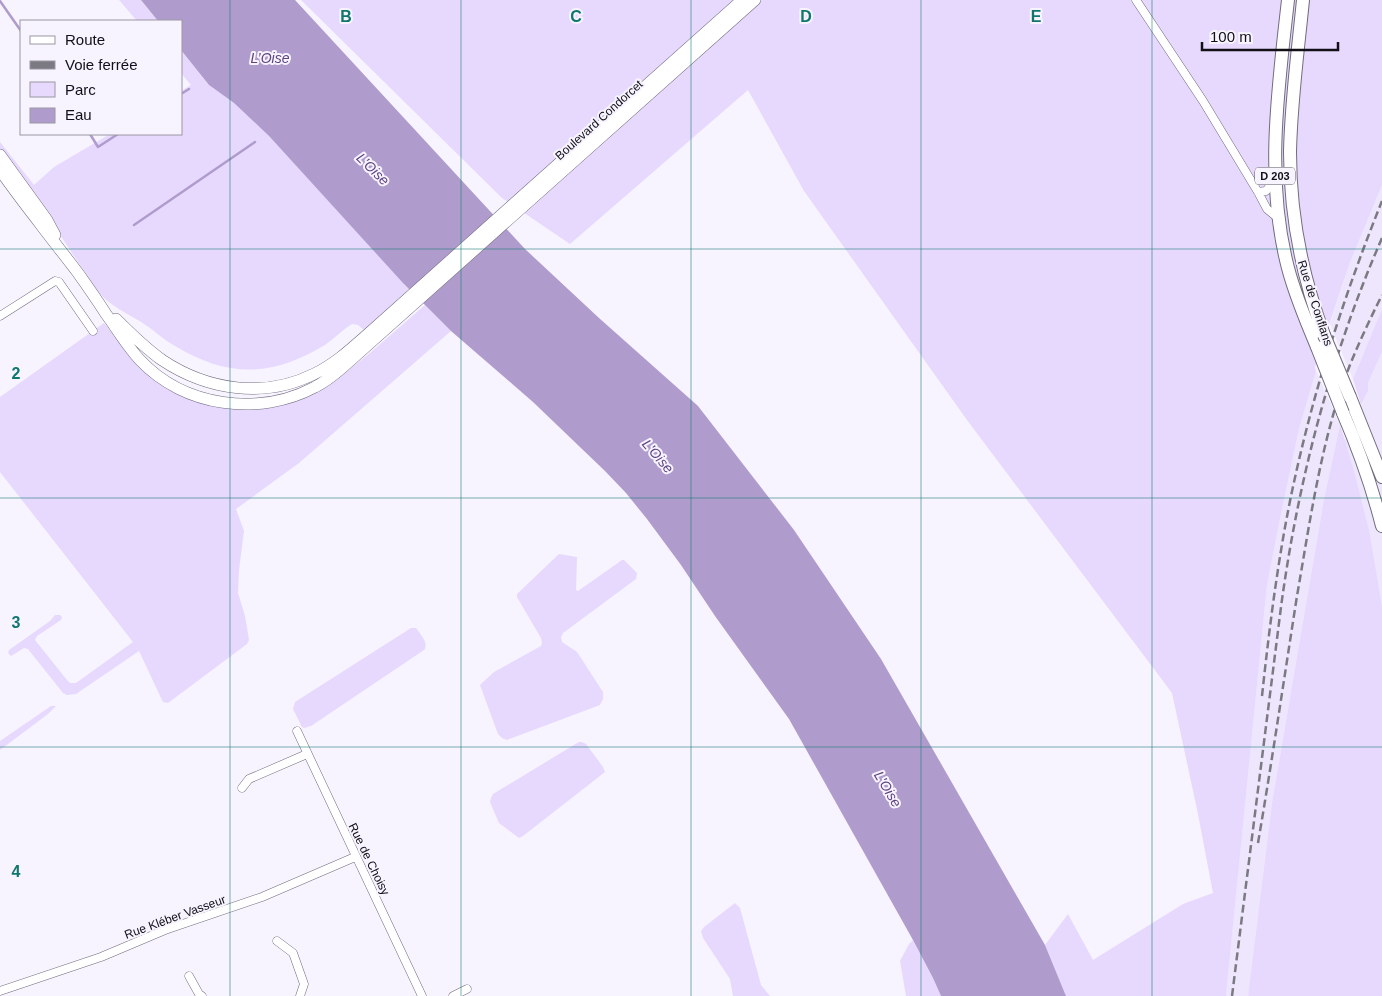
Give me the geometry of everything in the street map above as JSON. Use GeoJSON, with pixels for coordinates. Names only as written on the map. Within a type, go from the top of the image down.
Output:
{"type":"FeatureCollection","features":[{"type":"Feature","properties":{"kind":"main road","name":"Boulevard Condorcet"},"geometry":{"type":"LineString","coordinates":[[718,27],[742,0]]}},
{"type":"Feature","properties":{"kind":"main road","name":"Boulevard Condorcet"},"geometry":{"type":"LineString","coordinates":[[372,336],[718,27],[755,0]]}},
{"type":"Feature","properties":{"kind":"main road","name":"Rue de Conflans"},"geometry":{"type":"LineString","coordinates":[[1288,0],[1274,144],[1278,218],[1284,252],[1291,278],[1316,347],[1368,478],[1382,526]]}},
{"type":"Feature","properties":{"kind":"main road","name":"Rue de Conflans"},"geometry":{"type":"LineString","coordinates":[[1304,0],[1291,119],[1290,154],[1295,226],[1301,261],[1310,295],[1324,335],[1382,477]]}},
{"type":"Feature","properties":{"kind":"main road"},"geometry":{"type":"LineString","coordinates":[[0,155],[2,168],[47,220],[71,264],[133,352],[144,364],[173,386],[199,397],[230,403],[250,404],[295,396],[315,387],[343,367],[372,336]]}},
{"type":"Feature","properties":{"kind":"main road"},"geometry":{"type":"LineString","coordinates":[[97,300],[145,347],[162,360],[202,380],[235,388],[274,388],[304,379],[372,336]]}},
{"type":"Feature","properties":{"kind":"street"},"geometry":{"type":"LineString","coordinates":[[1136,0],[1204,101],[1267,209],[1278,218]]}},
{"type":"Feature","properties":{"kind":"street"},"geometry":{"type":"LineString","coordinates":[[1258,192],[1268,189],[1275,171]]}},
{"type":"Feature","properties":{"kind":"street"},"geometry":{"type":"LineString","coordinates":[[0,316],[55,281],[59,282],[93,331]]}},
{"type":"Feature","properties":{"kind":"street","name":"Rue de Choisy"},"geometry":{"type":"LineString","coordinates":[[297,731],[422,996]]}},
{"type":"Feature","properties":{"kind":"street"},"geometry":{"type":"LineString","coordinates":[[242,788],[249,779],[307,754]]}},
{"type":"Feature","properties":{"kind":"street","name":"Rue Kléber Vasseur"},"geometry":{"type":"LineString","coordinates":[[0,991],[94,959],[165,930],[262,897],[355,856]]}},
{"type":"Feature","properties":{"kind":"street"},"geometry":{"type":"LineString","coordinates":[[277,941],[293,953],[304,984],[300,996]]}},
{"type":"Feature","properties":{"kind":"street"},"geometry":{"type":"LineString","coordinates":[[189,976],[202,996]]}},
{"type":"Feature","properties":{"kind":"street"},"geometry":{"type":"LineString","coordinates":[[453,996],[467,989]]}},
{"type":"Feature","properties":{"kind":"shaded area"},"geometry":{"type":"Polygon","coordinates":[[[1382,185],[1382,309],[1353,379],[1330,324],[1349,265],[1382,185]]]}},
{"type":"Feature","properties":{"kind":"shaded area"},"geometry":{"type":"Polygon","coordinates":[[[1382,352],[1382,606],[1370,534],[1345,440],[1368,391],[1368,383],[1382,352]]]}},
{"type":"Feature","properties":{"kind":"shaded area"},"geometry":{"type":"Polygon","coordinates":[[[1316,371],[1340,425],[1324,499],[1272,803],[1248,996],[1226,996],[1267,585],[1299,429],[1316,371]]]}},
{"type":"Feature","properties":{"kind":"green space"},"geometry":{"type":"Polygon","coordinates":[[[119,0],[141,0],[157,20],[136,20],[119,0]]]}},
{"type":"Feature","properties":{"kind":"green space"},"geometry":{"type":"Polygon","coordinates":[[[301,0],[1382,0],[1382,185],[1349,265],[1315,367],[1316,371],[1299,429],[1267,585],[1226,996],[1066,996],[1045,945],[1068,914],[1093,960],[1183,904],[1213,893],[1172,693],[967,420],[804,191],[748,90],[570,244],[502,198],[301,0]]]}},
{"type":"Feature","properties":{"kind":"green space"},"geometry":{"type":"Polygon","coordinates":[[[182,51],[209,85],[234,103],[269,136],[409,289],[364,330],[358,325],[352,324],[325,345],[306,356],[268,368],[250,370],[232,368],[213,364],[194,356],[168,342],[144,324],[111,304],[100,294],[31,190],[0,151],[0,142],[34,185],[54,167],[108,135],[182,135],[182,90],[191,85],[182,74],[182,51]]]}},
{"type":"Feature","properties":{"kind":"green space"},"geometry":{"type":"Polygon","coordinates":[[[425,305],[451,331],[299,463],[236,509],[244,531],[238,593],[245,616],[249,640],[247,644],[168,703],[163,702],[139,651],[76,694],[67,695],[63,693],[28,649],[24,648],[11,656],[8,653],[9,650],[50,621],[55,615],[60,615],[62,617],[61,620],[37,636],[35,640],[67,680],[70,683],[76,683],[133,642],[0,472],[0,397],[104,323],[145,370],[236,408],[336,380],[425,305]]]}},
{"type":"Feature","properties":{"kind":"green space"},"geometry":{"type":"Polygon","coordinates":[[[1382,309],[1382,352],[1368,383],[1368,391],[1361,405],[1353,379],[1382,309]]]}},
{"type":"Feature","properties":{"kind":"green space"},"geometry":{"type":"Polygon","coordinates":[[[1340,425],[1370,534],[1382,606],[1382,996],[1248,996],[1272,803],[1324,499],[1340,425]]]}},
{"type":"Feature","properties":{"kind":"green space"},"geometry":{"type":"Polygon","coordinates":[[[559,554],[577,557],[576,590],[578,591],[622,560],[637,573],[636,579],[563,633],[561,637],[562,642],[577,652],[603,692],[603,699],[600,705],[507,740],[498,734],[480,685],[494,672],[541,646],[541,638],[517,594],[559,554]]]}},
{"type":"Feature","properties":{"kind":"green space"},"geometry":{"type":"Polygon","coordinates":[[[411,628],[416,628],[424,639],[426,645],[424,650],[311,726],[302,727],[293,709],[295,702],[411,628]]]}},
{"type":"Feature","properties":{"kind":"green space"},"geometry":{"type":"Polygon","coordinates":[[[51,706],[56,706],[0,750],[0,741],[51,706]]]}},
{"type":"Feature","properties":{"kind":"green space"},"geometry":{"type":"Polygon","coordinates":[[[579,742],[586,744],[605,772],[519,838],[499,823],[490,802],[493,794],[579,742]]]}},
{"type":"Feature","properties":{"kind":"green space"},"geometry":{"type":"Polygon","coordinates":[[[735,903],[740,908],[761,985],[770,996],[733,996],[730,979],[703,938],[701,931],[704,927],[735,903]]]}},
{"type":"Feature","properties":{"kind":"green space"},"geometry":{"type":"Polygon","coordinates":[[[913,940],[941,996],[906,996],[900,961],[913,940]]]}},
{"type":"Feature","properties":{"kind":"water","name":"L’Oise"},"geometry":{"type":"Polygon","coordinates":[[[141,0],[295,0],[525,249],[698,406],[794,530],[881,659],[1045,945],[1066,996],[941,996],[913,940],[789,719],[647,519],[605,471],[533,402],[451,331],[403,283],[269,136],[234,103],[209,85],[182,51],[182,20],[157,20],[141,0]]]}},
{"type":"Feature","properties":{"kind":"waterway"},"geometry":{"type":"LineString","coordinates":[[0,1],[20,30]]}},
{"type":"Feature","properties":{"kind":"waterway"},"geometry":{"type":"LineString","coordinates":[[182,93],[189,89]]}},
{"type":"Feature","properties":{"kind":"waterway"},"geometry":{"type":"LineString","coordinates":[[91,135],[98,147],[116,135]]}},
{"type":"Feature","properties":{"kind":"waterway"},"geometry":{"type":"LineString","coordinates":[[134,225],[255,142]]}},
{"type":"Feature","properties":{"kind":"railway"},"geometry":{"type":"LineString","coordinates":[[1262,696],[1277,574],[1298,463],[1318,386],[1341,311],[1382,201]]}},
{"type":"Feature","properties":{"kind":"railway"},"geometry":{"type":"LineString","coordinates":[[1232,996],[1281,607],[1297,512],[1307,465],[1332,373],[1347,327],[1382,238]]}},
{"type":"Feature","properties":{"kind":"railway"},"geometry":{"type":"LineString","coordinates":[[1258,843],[1310,518],[1321,466],[1333,414],[1345,377],[1382,295]]}},
{"type":"Feature","properties":{"kind":"water label","name":"L'Oise"},"geometry":{"type":"Point","coordinates":[373,169]}},
{"type":"Feature","properties":{"kind":"water label","name":"L'Oise"},"geometry":{"type":"Point","coordinates":[658,456]}},
{"type":"Feature","properties":{"kind":"water label","name":"L'Oise"},"geometry":{"type":"Point","coordinates":[888,789]}}]}
